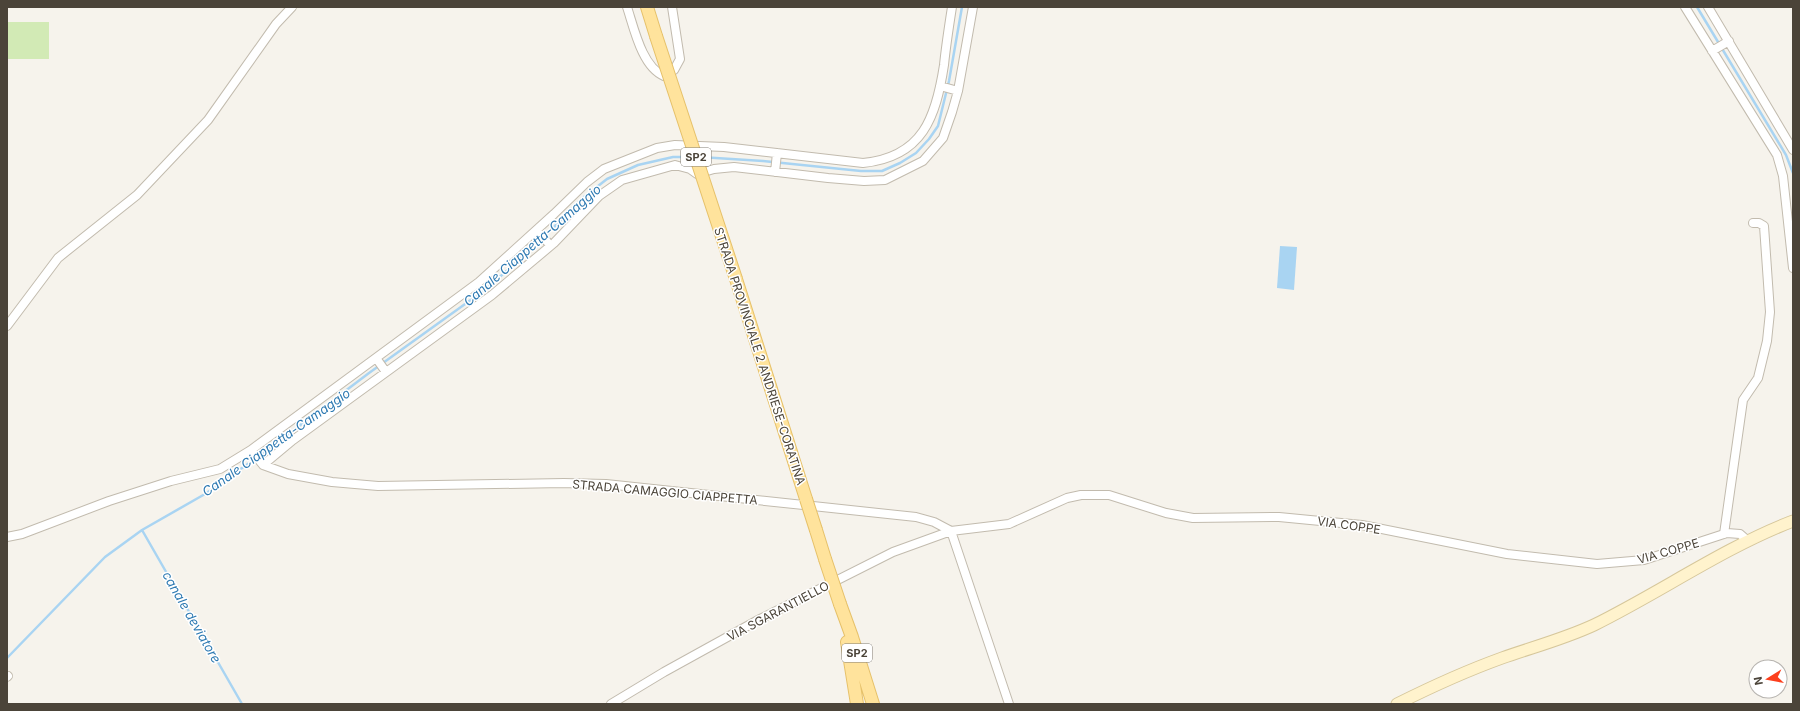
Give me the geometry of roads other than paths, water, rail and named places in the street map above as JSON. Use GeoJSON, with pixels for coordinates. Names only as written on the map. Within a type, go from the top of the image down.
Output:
{"type":"FeatureCollection","features":[{"type":"Feature","properties":{"kind":"main road","name":"STRADA PROVINCIALE 2 ANDRIESE-CORATINA"},"geometry":{"type":"LineString","coordinates":[[647,7],[873,704]]}},
{"type":"Feature","properties":{"kind":"main road"},"geometry":{"type":"LineString","coordinates":[[1397,704],[1438,683],[1594,625],[1748,541],[1793,520]]}},
{"type":"Feature","properties":{"kind":"main road"},"geometry":{"type":"LineString","coordinates":[[840,604],[857,704]]}},
{"type":"Feature","properties":{"kind":"street"},"geometry":{"type":"LineString","coordinates":[[7,326],[58,258],[137,195],[208,120],[276,24],[292,7]]}},
{"type":"Feature","properties":{"kind":"street"},"geometry":{"type":"LineString","coordinates":[[627,7],[646,57],[656,72],[664,76],[674,70],[680,59],[672,7]]}},
{"type":"Feature","properties":{"kind":"street"},"geometry":{"type":"LineString","coordinates":[[7,537],[22,534],[109,501],[172,481],[220,469],[252,452],[479,282],[537,230],[586,182],[604,169],[658,148],[675,145],[724,147],[863,163],[881,161],[896,156],[916,141],[932,117],[940,86],[952,7]]}},
{"type":"Feature","properties":{"kind":"street"},"geometry":{"type":"LineString","coordinates":[[252,452],[261,463],[492,295],[550,245],[599,196],[622,180],[675,165],[690,169],[697,174],[714,168],[734,167],[864,181],[885,180],[923,161],[943,138],[958,90],[973,7]]}},
{"type":"Feature","properties":{"kind":"street"},"geometry":{"type":"LineString","coordinates":[[1685,7],[1777,155],[1783,176],[1793,268]]}},
{"type":"Feature","properties":{"kind":"street"},"geometry":{"type":"LineString","coordinates":[[1708,7],[1793,150]]}},
{"type":"Feature","properties":{"kind":"street"},"geometry":{"type":"LineString","coordinates":[[1712,51],[1728,41]]}},
{"type":"Feature","properties":{"kind":"street"},"geometry":{"type":"LineString","coordinates":[[940,86],[958,90]]}},
{"type":"Feature","properties":{"kind":"street"},"geometry":{"type":"LineString","coordinates":[[775,172],[777,153]]}},
{"type":"Feature","properties":{"kind":"street"},"geometry":{"type":"LineString","coordinates":[[1724,534],[1743,400],[1758,378],[1767,342],[1770,321],[1764,226],[1759,223],[1753,223]]}},
{"type":"Feature","properties":{"kind":"street"},"geometry":{"type":"LineString","coordinates":[[537,230],[550,245]]}},
{"type":"Feature","properties":{"kind":"street"},"geometry":{"type":"LineString","coordinates":[[376,358],[386,372]]}},
{"type":"Feature","properties":{"kind":"street","name":"STRADA CAMAGGIO CIAPPETTA"},"geometry":{"type":"LineString","coordinates":[[261,463],[288,474],[311,479],[378,486],[564,483],[606,484],[916,517],[934,522],[951,531]]}},
{"type":"Feature","properties":{"kind":"street","name":"VIA COPPE"},"geometry":{"type":"LineString","coordinates":[[951,531],[1009,524],[1067,498],[1095,494],[1120,498],[1166,513],[1193,518],[1279,517],[1362,525],[1507,554],[1597,564],[1644,560],[1724,534],[1740,534],[1748,541]]}},
{"type":"Feature","properties":{"kind":"street"},"geometry":{"type":"LineString","coordinates":[[951,531],[1009,704]]}},
{"type":"Feature","properties":{"kind":"street","name":"VIA SGARANTIELLO"},"geometry":{"type":"LineString","coordinates":[[610,704],[664,672],[760,619],[893,552],[951,531]]}},
{"type":"Feature","properties":{"kind":"water"},"geometry":{"type":"Polygon","coordinates":[[[1280,246],[1297,247],[1294,290],[1277,288],[1280,246]]]}},
{"type":"Feature","properties":{"kind":"waterway","name":"Canale Ciappetta-Camaggio"},"geometry":{"type":"LineString","coordinates":[[700,157],[763,161],[861,171],[882,171],[900,163],[916,153],[929,139],[938,126],[949,81],[962,7]]}},
{"type":"Feature","properties":{"kind":"waterway","name":"Canale Ciappetta-Camaggio"},"geometry":{"type":"LineString","coordinates":[[1697,7],[1786,155],[1793,173]]}},
{"type":"Feature","properties":{"kind":"waterway","name":"Canale Ciappetta-Camaggio"},"geometry":{"type":"LineString","coordinates":[[7,658],[105,557],[142,530],[205,494],[262,454],[369,373],[486,289],[536,245],[584,197],[607,179],[638,165],[673,157],[691,157]]}},
{"type":"Feature","properties":{"kind":"waterway","name":"canale deviatore"},"geometry":{"type":"LineString","coordinates":[[142,530],[242,704]]}}]}
